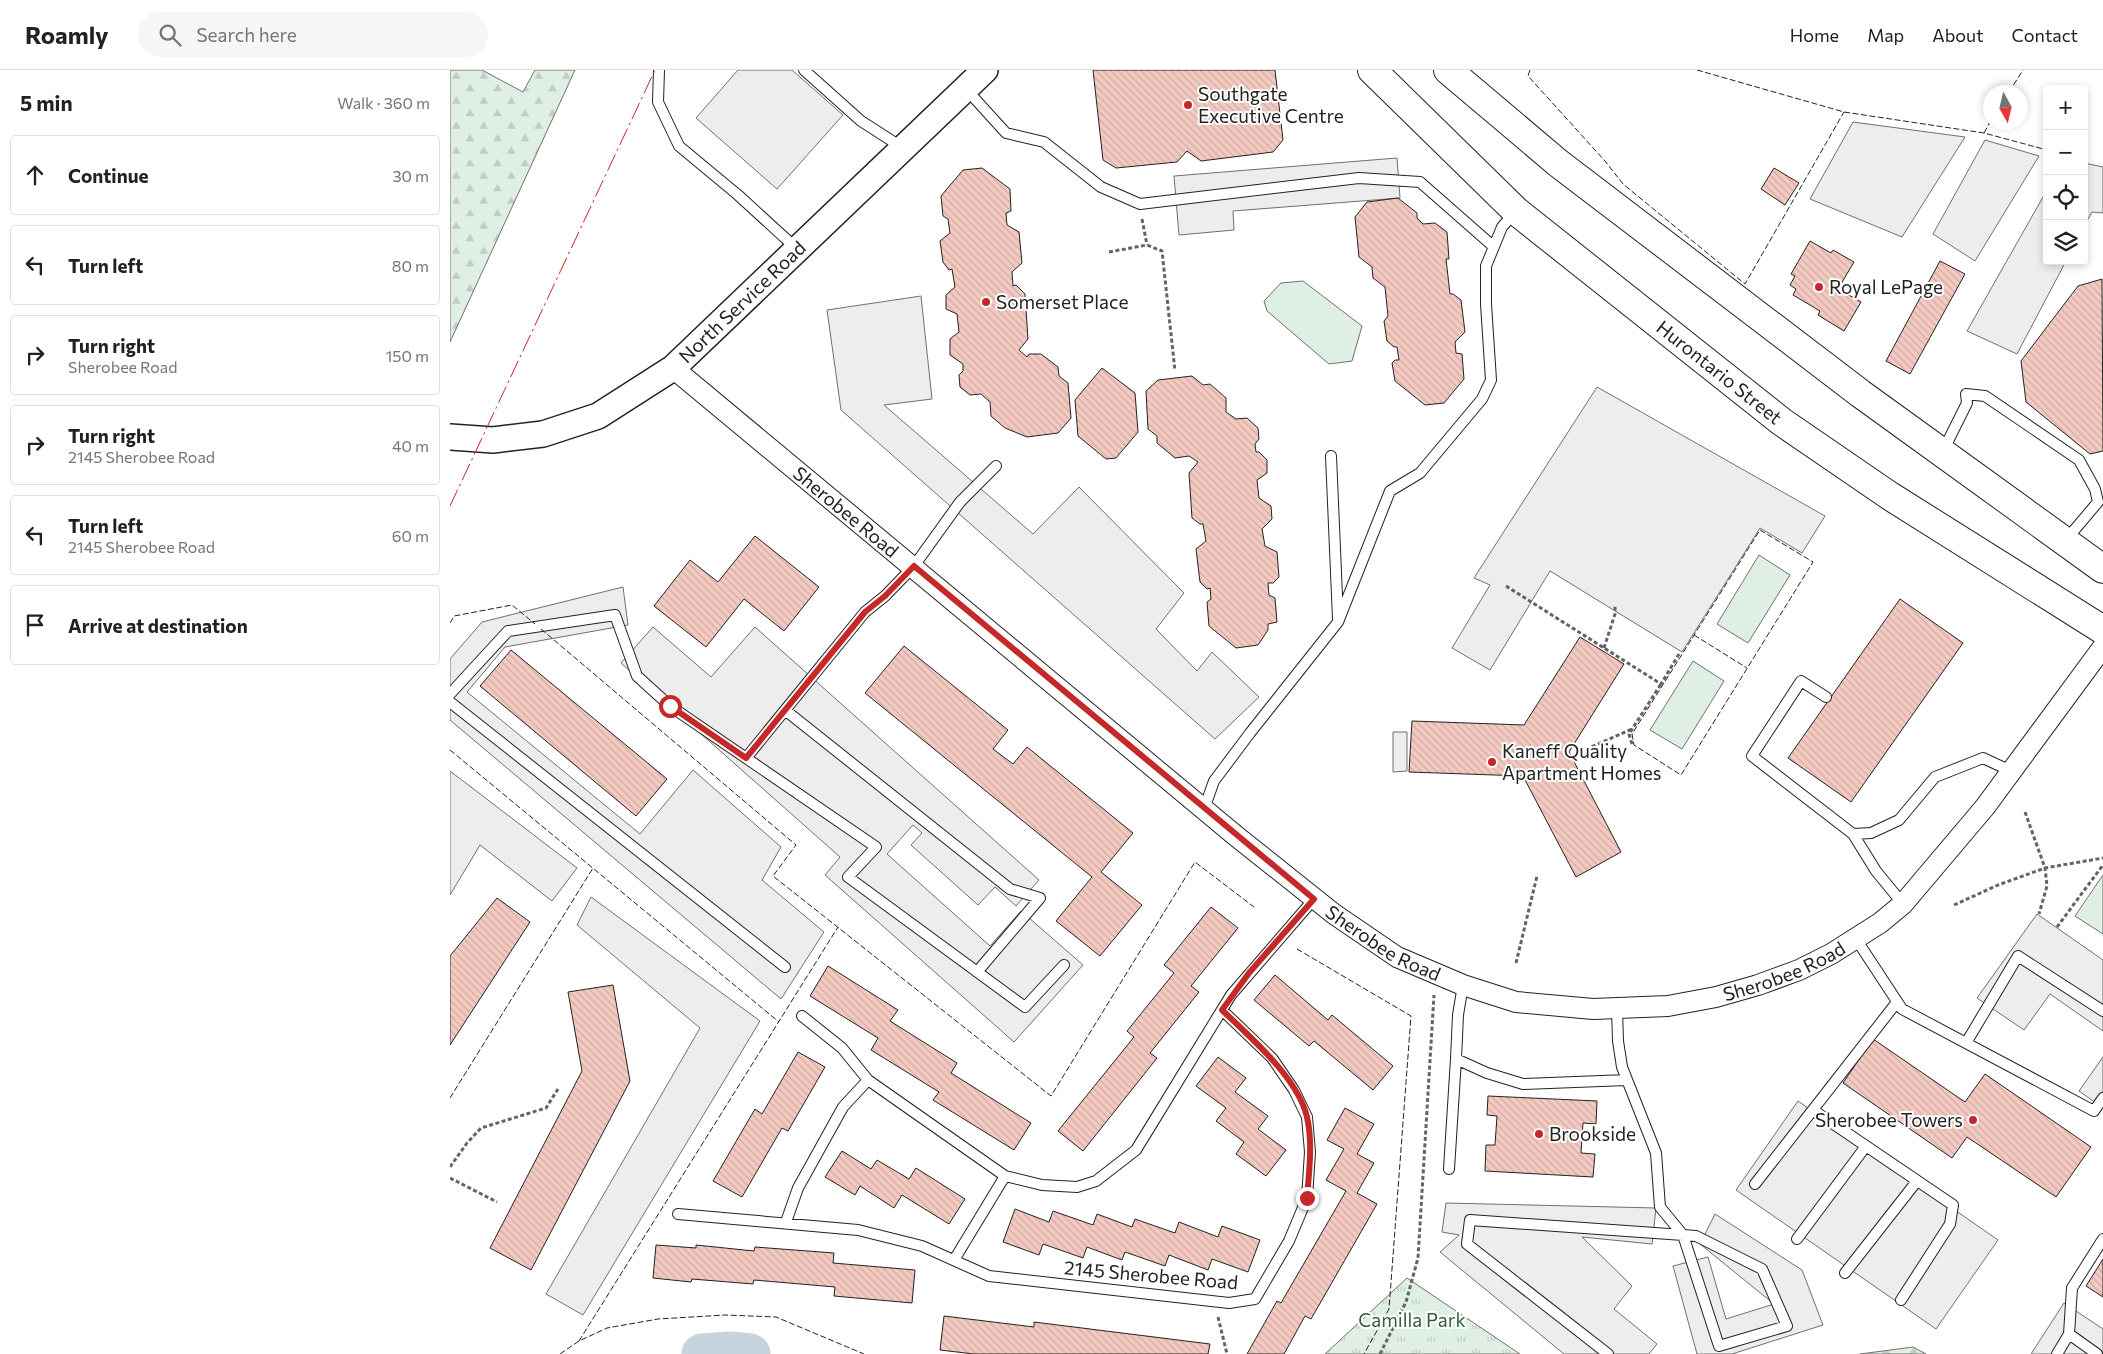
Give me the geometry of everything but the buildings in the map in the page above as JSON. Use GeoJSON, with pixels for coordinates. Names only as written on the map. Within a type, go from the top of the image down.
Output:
{"type":"FeatureCollection","features":[{"type":"Feature","properties":{"kind":"main road","name":"Hurontario Street"},"geometry":{"type":"LineString","coordinates":[[1372,70],[1516,211],[1782,422],[1890,496],[2103,630]]}},
{"type":"Feature","properties":{"kind":"main road"},"geometry":{"type":"LineString","coordinates":[[1448,70],[1558,163],[1942,454],[2103,569]]}},
{"type":"Feature","properties":{"kind":"street","name":"North Service Road"},"geometry":{"type":"LineString","coordinates":[[450,437],[493,440],[543,434],[598,416],[673,368],[985,70]]}},
{"type":"Feature","properties":{"kind":"street","name":"Sherobee Road"},"geometry":{"type":"LineString","coordinates":[[673,368],[1314,899],[1397,957],[1463,985],[1516,1002],[1617,1009],[1668,1006],[1716,997],[1758,985],[1799,970],[1856,938],[1880,923],[1903,904],[1985,807],[2103,647]]}},
{"type":"Feature","properties":{"kind":"lane"},"geometry":{"type":"LineString","coordinates":[[659,70],[658,102],[679,146],[738,195],[798,250]]}},
{"type":"Feature","properties":{"kind":"lane"},"geometry":{"type":"LineString","coordinates":[[804,70],[861,121],[902,148]]}},
{"type":"Feature","properties":{"kind":"lane"},"geometry":{"type":"LineString","coordinates":[[965,89],[1006,133],[1044,142],[1101,187],[1140,204],[1358,178],[1420,182],[1494,247]]}},
{"type":"Feature","properties":{"kind":"lane"},"geometry":{"type":"LineString","coordinates":[[1204,809],[1214,781],[1224,767],[1338,622],[1390,491],[1420,473],[1482,399],[1491,380],[1486,304],[1486,266],[1502,227],[1516,211]]}},
{"type":"Feature","properties":{"kind":"lane"},"geometry":{"type":"LineString","coordinates":[[1942,454],[1967,403],[1966,394],[1985,396],[2079,460],[2095,489],[2098,502],[2065,541]]}},
{"type":"Feature","properties":{"kind":"lane"},"geometry":{"type":"LineString","coordinates":[[1331,456],[1338,622]]}},
{"type":"Feature","properties":{"kind":"lane"},"geometry":{"type":"LineString","coordinates":[[746,758],[865,612],[885,596],[914,566],[960,502],[996,466]]}},
{"type":"Feature","properties":{"kind":"lane"},"geometry":{"type":"LineString","coordinates":[[450,694],[508,631],[615,615],[637,676],[670,706],[876,847],[848,876],[1025,1007],[1064,965]]}},
{"type":"Feature","properties":{"kind":"lane"},"geometry":{"type":"LineString","coordinates":[[1826,697],[1801,681],[1752,756],[1853,834],[1876,871],[1903,904]]}},
{"type":"Feature","properties":{"kind":"lane"},"geometry":{"type":"LineString","coordinates":[[450,702],[785,967]]}},
{"type":"Feature","properties":{"kind":"lane"},"geometry":{"type":"LineString","coordinates":[[785,710],[1010,889],[1040,898],[977,972]]}},
{"type":"Feature","properties":{"kind":"lane"},"geometry":{"type":"LineString","coordinates":[[1853,834],[1871,833],[1899,820],[1935,777],[1983,758],[2011,771]]}},
{"type":"Feature","properties":{"kind":"lane"},"geometry":{"type":"LineString","coordinates":[[802,1016],[842,1048],[868,1080],[1006,1176],[1051,1186],[1077,1187],[1096,1181],[1136,1150],[1222,1010],[1249,973],[1314,899]]}},
{"type":"Feature","properties":{"kind":"lane"},"geometry":{"type":"LineString","coordinates":[[1856,938],[1902,1009],[2094,1111],[2103,1098]]}},
{"type":"Feature","properties":{"kind":"lane"},"geometry":{"type":"LineString","coordinates":[[1966,1043],[2018,956],[2103,1011]]}},
{"type":"Feature","properties":{"kind":"lane"},"geometry":{"type":"LineString","coordinates":[[1449,1169],[1458,1014],[1463,985]]}},
{"type":"Feature","properties":{"kind":"lane"},"geometry":{"type":"LineString","coordinates":[[1755,1184],[1897,1002]]}},
{"type":"Feature","properties":{"kind":"lane"},"geometry":{"type":"LineString","coordinates":[[1608,1354],[1467,1244],[1470,1220],[1683,1235],[1696,1236],[1762,1270],[1787,1326],[1719,1346],[1683,1235],[1660,1207],[1656,1153],[1622,1066],[1618,1041],[1617,1009]]}},
{"type":"Feature","properties":{"kind":"lane","name":"2145 Sherobee Road"},"geometry":{"type":"LineString","coordinates":[[678,1214],[786,1222],[858,1230],[922,1246],[989,1276],[1214,1302],[1230,1303],[1255,1299],[1289,1241],[1307,1198],[1310,1152],[1307,1116],[1294,1090],[1272,1058],[1222,1010]]}},
{"type":"Feature","properties":{"kind":"lane"},"geometry":{"type":"LineString","coordinates":[[1456,1059],[1487,1073],[1522,1084],[1628,1080]]}},
{"type":"Feature","properties":{"kind":"lane"},"geometry":{"type":"LineString","coordinates":[[786,1222],[798,1188],[843,1107],[868,1080]]}},
{"type":"Feature","properties":{"kind":"lane"},"geometry":{"type":"LineString","coordinates":[[1813,1110],[1953,1205],[1950,1224],[1901,1300]]}},
{"type":"Feature","properties":{"kind":"lane"},"geometry":{"type":"LineString","coordinates":[[1797,1240],[1866,1146]]}},
{"type":"Feature","properties":{"kind":"lane"},"geometry":{"type":"LineString","coordinates":[[954,1260],[1006,1176]]}},
{"type":"Feature","properties":{"kind":"lane"},"geometry":{"type":"LineString","coordinates":[[1845,1273],[1917,1181]]}},
{"type":"Feature","properties":{"kind":"lane"},"geometry":{"type":"LineString","coordinates":[[2057,1354],[2069,1334],[2072,1288],[2103,1239]]}},
{"type":"Feature","properties":{"kind":"lane"},"geometry":{"type":"LineString","coordinates":[[2069,1334],[2097,1354]]}},
{"type":"Feature","properties":{"kind":"path"},"geometry":{"type":"LineString","coordinates":[[1140,204],[1147,245]]}},
{"type":"Feature","properties":{"kind":"path"},"geometry":{"type":"LineString","coordinates":[[1109,252],[1147,245],[1162,252],[1175,371]]}},
{"type":"Feature","properties":{"kind":"path"},"geometry":{"type":"LineString","coordinates":[[1506,586],[1661,684]]}},
{"type":"Feature","properties":{"kind":"path"},"geometry":{"type":"LineString","coordinates":[[1604,648],[1615,614],[1615,605]]}},
{"type":"Feature","properties":{"kind":"path"},"geometry":{"type":"LineString","coordinates":[[1632,744],[1630,734],[1632,729],[1679,654]]}},
{"type":"Feature","properties":{"kind":"path"},"geometry":{"type":"LineString","coordinates":[[1580,752],[1632,729]]}},
{"type":"Feature","properties":{"kind":"path"},"geometry":{"type":"LineString","coordinates":[[2024,812],[2045,868],[2047,886],[2039,914]]}},
{"type":"Feature","properties":{"kind":"path"},"geometry":{"type":"LineString","coordinates":[[1954,905],[1998,885],[2045,868],[2103,858]]}},
{"type":"Feature","properties":{"kind":"path"},"geometry":{"type":"LineString","coordinates":[[2057,927],[2103,864]]}},
{"type":"Feature","properties":{"kind":"path"},"geometry":{"type":"LineString","coordinates":[[1516,963],[1537,876]]}},
{"type":"Feature","properties":{"kind":"path"},"geometry":{"type":"LineString","coordinates":[[1380,1354],[1406,1302],[1418,1258],[1435,974]]}},
{"type":"Feature","properties":{"kind":"path"},"geometry":{"type":"LineString","coordinates":[[450,1166],[481,1128],[546,1108],[558,1089]]}},
{"type":"Feature","properties":{"kind":"path"},"geometry":{"type":"LineString","coordinates":[[450,1178],[497,1202]]}},
{"type":"Feature","properties":{"kind":"path"},"geometry":{"type":"LineString","coordinates":[[1214,1302],[1227,1354]]}},
{"type":"Feature","properties":{"kind":"green space"},"geometry":{"type":"Polygon","coordinates":[[[450,70],[482,70],[523,92],[535,70],[575,70],[450,342],[450,70]]]}},
{"type":"Feature","properties":{"kind":"green space"},"geometry":{"type":"Polygon","coordinates":[[[1303,281],[1362,326],[1352,361],[1329,364],[1267,311],[1264,301],[1281,283],[1303,281]]]}},
{"type":"Feature","properties":{"kind":"green space"},"geometry":{"type":"Polygon","coordinates":[[[1759,555],[1790,575],[1748,643],[1717,624],[1759,555]]]}},
{"type":"Feature","properties":{"kind":"green space"},"geometry":{"type":"Polygon","coordinates":[[[1693,661],[1724,681],[1682,749],[1650,730],[1693,661]]]}},
{"type":"Feature","properties":{"kind":"green space"},"geometry":{"type":"Polygon","coordinates":[[[2103,875],[2103,934],[2075,916],[2103,875]]]}},
{"type":"Feature","properties":{"kind":"green space","name":"Camilla Park"},"geometry":{"type":"Polygon","coordinates":[[[1407,1278],[1520,1354],[1325,1354],[1407,1278]]]}},
{"type":"Feature","properties":{"kind":"green space"},"geometry":{"type":"Polygon","coordinates":[[[1913,1347],[1926,1354],[1860,1354],[1913,1347]]]}},
{"type":"Feature","properties":{"kind":"shaded area"},"geometry":{"type":"Polygon","coordinates":[[[738,70],[792,70],[843,115],[777,189],[696,118],[738,70]]]}},
{"type":"Feature","properties":{"kind":"shaded area"},"geometry":{"type":"Polygon","coordinates":[[[1853,122],[1965,137],[1902,237],[1810,199],[1853,122]]]}},
{"type":"Feature","properties":{"kind":"shaded area"},"geometry":{"type":"Polygon","coordinates":[[[1985,140],[2039,156],[1975,261],[1933,234],[1985,140]]]}},
{"type":"Feature","properties":{"kind":"shaded area"},"geometry":{"type":"Polygon","coordinates":[[[1397,158],[1400,198],[1233,211],[1234,230],[1179,235],[1174,176],[1397,158]]]}},
{"type":"Feature","properties":{"kind":"shaded area"},"geometry":{"type":"Polygon","coordinates":[[[2088,164],[2103,167],[2103,213],[2092,212],[2088,219],[2088,164]]]}},
{"type":"Feature","properties":{"kind":"shaded area"},"geometry":{"type":"Polygon","coordinates":[[[2043,197],[2043,265],[2064,265],[2017,354],[1967,331],[2043,197]]]}},
{"type":"Feature","properties":{"kind":"shaded area"},"geometry":{"type":"Polygon","coordinates":[[[921,296],[932,399],[884,405],[1033,534],[1079,487],[1184,593],[1156,629],[1197,671],[1212,652],[1259,697],[1215,739],[841,410],[827,310],[921,296]]]}},
{"type":"Feature","properties":{"kind":"shaded area"},"geometry":{"type":"Polygon","coordinates":[[[1597,387],[1825,516],[1802,553],[1760,528],[1682,652],[1550,571],[1490,670],[1452,648],[1490,585],[1474,578],[1597,387]]]}},
{"type":"Feature","properties":{"kind":"shaded area"},"geometry":{"type":"Polygon","coordinates":[[[623,587],[628,625],[505,647],[467,692],[640,834],[693,770],[781,847],[762,880],[824,932],[781,999],[450,720],[450,659],[482,622],[623,587]]]}},
{"type":"Feature","properties":{"kind":"shaded area"},"geometry":{"type":"Polygon","coordinates":[[[653,627],[711,677],[755,627],[1039,880],[1016,906],[995,887],[978,905],[911,845],[922,833],[913,825],[887,854],[990,946],[1021,911],[1083,965],[1014,1042],[825,875],[840,857],[621,663],[653,627]]]}},
{"type":"Feature","properties":{"kind":"shaded area"},"geometry":{"type":"Polygon","coordinates":[[[1393,732],[1407,732],[1407,771],[1393,772],[1393,732]]]}},
{"type":"Feature","properties":{"kind":"shaded area"},"geometry":{"type":"Polygon","coordinates":[[[450,771],[577,868],[552,901],[480,845],[450,895],[450,771]]]}},
{"type":"Feature","properties":{"kind":"shaded area"},"geometry":{"type":"Polygon","coordinates":[[[591,897],[760,1021],[583,1315],[546,1294],[700,1028],[577,925],[591,897]]]}},
{"type":"Feature","properties":{"kind":"shaded area"},"geometry":{"type":"Polygon","coordinates":[[[2037,914],[2103,960],[2103,1031],[2050,994],[2024,1030],[1977,998],[2037,914]]]}},
{"type":"Feature","properties":{"kind":"shaded area"},"geometry":{"type":"Polygon","coordinates":[[[2103,1057],[2103,1108],[2079,1091],[2103,1057]]]}},
{"type":"Feature","properties":{"kind":"shaded area"},"geometry":{"type":"Polygon","coordinates":[[[1798,1101],[1998,1240],[1936,1329],[1736,1190],[1798,1101]]]}},
{"type":"Feature","properties":{"kind":"shaded area"},"geometry":{"type":"Polygon","coordinates":[[[1446,1203],[1656,1208],[1652,1244],[1582,1237],[1632,1286],[1614,1309],[1657,1344],[1649,1354],[1564,1354],[1440,1252],[1459,1235],[1442,1232],[1446,1203]]]}},
{"type":"Feature","properties":{"kind":"shaded area"},"geometry":{"type":"Polygon","coordinates":[[[1715,1214],[1802,1270],[1823,1325],[1732,1354],[1697,1354],[1673,1266],[1708,1257],[1726,1319],[1774,1304],[1700,1244],[1715,1214]]]}},
{"type":"Feature","properties":{"kind":"shaded area"},"geometry":{"type":"Polygon","coordinates":[[[2064,1303],[2103,1329],[2103,1354],[2031,1354],[2064,1303]]]}},
{"type":"Feature","properties":{"kind":"waterway"},"geometry":{"type":"LineString","coordinates":[[702,1354],[730,1352],[750,1354]]}},
{"type":"Feature","properties":{"kind":"fence"},"geometry":{"type":"LineString","coordinates":[[1530,70],[1528,76],[1605,161],[1623,184],[1745,284],[1844,112]]}},
{"type":"Feature","properties":{"kind":"fence"},"geometry":{"type":"LineString","coordinates":[[1697,70],[1844,112],[1984,133],[2043,149]]}},
{"type":"Feature","properties":{"kind":"fence"},"geometry":{"type":"LineString","coordinates":[[2013,85],[2023,70]]}},
{"type":"Feature","properties":{"kind":"fence"},"geometry":{"type":"LineString","coordinates":[[1760,530],[1813,562],[1681,775],[1634,745],[1632,734],[1760,530]]}},
{"type":"Feature","properties":{"kind":"fence"},"geometry":{"type":"LineString","coordinates":[[450,623],[454,616],[512,605],[535,624]]}},
{"type":"Feature","properties":{"kind":"fence"},"geometry":{"type":"LineString","coordinates":[[541,629],[796,845],[773,876],[1051,1096],[1195,862],[1254,907]]}},
{"type":"Feature","properties":{"kind":"fence"},"geometry":{"type":"LineString","coordinates":[[1694,635],[1747,668]]}},
{"type":"Feature","properties":{"kind":"fence"},"geometry":{"type":"LineString","coordinates":[[450,750],[779,1022]]}},
{"type":"Feature","properties":{"kind":"fence"},"geometry":{"type":"LineString","coordinates":[[450,1098],[593,868]]}},
{"type":"Feature","properties":{"kind":"fence"},"geometry":{"type":"LineString","coordinates":[[579,1341],[838,927]]}},
{"type":"Feature","properties":{"kind":"fence"},"geometry":{"type":"LineString","coordinates":[[1297,949],[1411,1016],[1389,1309],[1364,1354]]}},
{"type":"Feature","properties":{"kind":"fence"},"geometry":{"type":"LineString","coordinates":[[560,1354],[579,1341],[607,1328],[658,1319],[725,1315],[776,1317],[864,1354]]}},
{"type":"Feature","properties":{"kind":"power"},"geometry":{"type":"LineString","coordinates":[[450,506],[655,70]]}},
{"type":"Feature","properties":{"kind":"place","name":"Southgate Executive Centre"},"geometry":{"type":"Point","coordinates":[1188,105]}},
{"type":"Feature","properties":{"kind":"place","name":"Royal LePage"},"geometry":{"type":"Point","coordinates":[1819,287]}},
{"type":"Feature","properties":{"kind":"place","name":"Somerset Place"},"geometry":{"type":"Point","coordinates":[986,302]}},
{"type":"Feature","properties":{"kind":"place","name":"Kaneff Quality Apartment Homes"},"geometry":{"type":"Point","coordinates":[1492,762]}},
{"type":"Feature","properties":{"kind":"place","name":"Sherobee Towers"},"geometry":{"type":"Point","coordinates":[1973,1120]}},
{"type":"Feature","properties":{"kind":"place","name":"Brookside"},"geometry":{"type":"Point","coordinates":[1539,1134]}},
{"type":"Feature","properties":{"kind":"route"},"geometry":{"type":"LineString","coordinates":[[670,706],[746,758],[865,612],[885,596],[914,566],[1314,899],[1297,921],[1249,973],[1222,1010],[1272,1058],[1294,1090],[1307,1116],[1310,1152],[1307,1198]]}}]}
